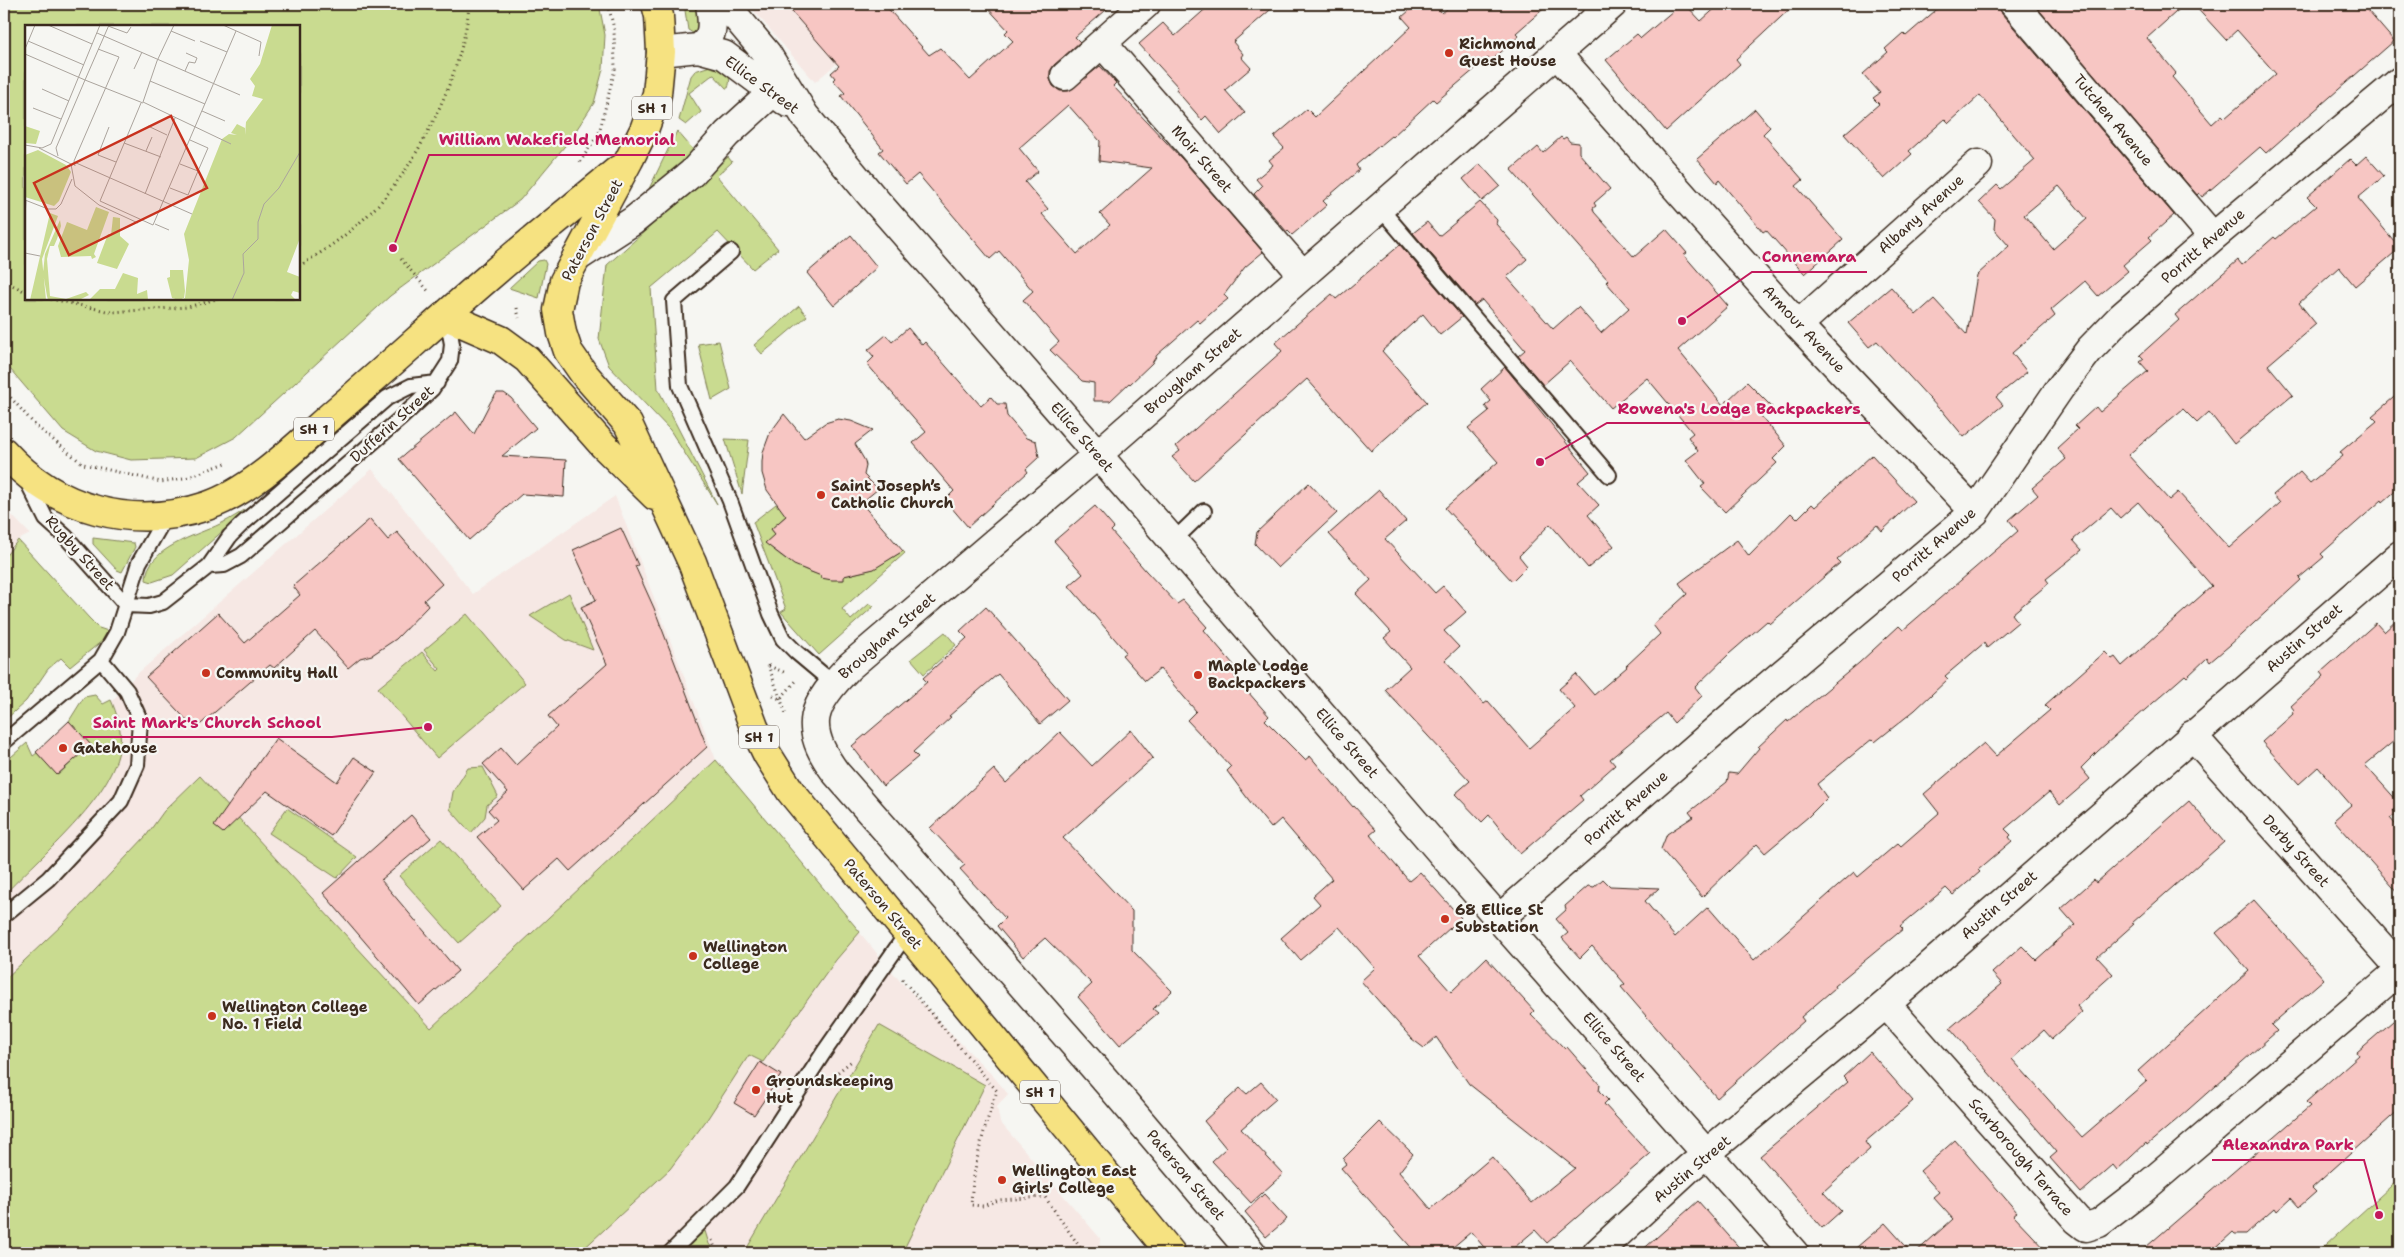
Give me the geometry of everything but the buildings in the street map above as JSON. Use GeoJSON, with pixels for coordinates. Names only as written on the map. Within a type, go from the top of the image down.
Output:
{"type":"FeatureCollection","features":[{"type":"Feature","properties":{"kind":"highway","name":"SH 1"},"geometry":{"type":"LineString","coordinates":[[629,160],[644,130],[657,94],[661,52],[659,16],[656,4]]}},
{"type":"Feature","properties":{"kind":"highway","name":"Paterson Street"},"geometry":{"type":"LineString","coordinates":[[629,160],[564,281],[558,310],[562,333],[568,351],[584,374],[628,424],[692,562],[740,691],[767,754],[791,792],[1171,1253]]}},
{"type":"Feature","properties":{"kind":"highway"},"geometry":{"type":"LineString","coordinates":[[440,307],[489,277],[629,160]]}},
{"type":"Feature","properties":{"kind":"highway","name":"SH 1"},"geometry":{"type":"LineString","coordinates":[[167,514],[208,506],[243,489],[440,307]]}},
{"type":"Feature","properties":{"kind":"highway","name":"Paterson Street"},"geometry":{"type":"LineString","coordinates":[[440,307],[501,340],[528,359],[603,445],[668,510]]}},
{"type":"Feature","properties":{"kind":"highway","name":"Rugby Street"},"geometry":{"type":"LineString","coordinates":[[4,452],[22,472],[53,494],[81,507],[107,513],[136,516],[167,514]]}},
{"type":"Feature","properties":{"kind":"street"},"geometry":{"type":"LineString","coordinates":[[698,48],[705,44],[711,33],[710,4]]}},
{"type":"Feature","properties":{"kind":"street","name":"Ellice Street"},"geometry":{"type":"LineString","coordinates":[[726,4],[767,54],[805,116],[1097,455],[1794,1253]]}},
{"type":"Feature","properties":{"kind":"street"},"geometry":{"type":"LineString","coordinates":[[1065,76],[1146,4]]}},
{"type":"Feature","properties":{"kind":"street","name":"Brougham Street"},"geometry":{"type":"LineString","coordinates":[[824,758],[816,739],[814,726],[821,700],[833,683],[1613,4]]}},
{"type":"Feature","properties":{"kind":"street","name":"Tutchen Avenue"},"geometry":{"type":"LineString","coordinates":[[2014,4],[2213,237]]}},
{"type":"Feature","properties":{"kind":"street","name":"Moir Street"},"geometry":{"type":"LineString","coordinates":[[1102,43],[1303,275]]}},
{"type":"Feature","properties":{"kind":"street","name":"Ellice Street"},"geometry":{"type":"LineString","coordinates":[[661,52],[698,48],[724,56],[805,116]]}},
{"type":"Feature","properties":{"kind":"street","name":"Armour Avenue"},"geometry":{"type":"LineString","coordinates":[[1556,53],[1798,324],[1976,512]]}},
{"type":"Feature","properties":{"kind":"street","name":"Porritt Avenue"},"geometry":{"type":"LineString","coordinates":[[1500,918],[1732,716],[1976,512],[2060,388],[2090,349],[2121,317],[2213,237],[2400,81]]}},
{"type":"Feature","properties":{"kind":"street"},"geometry":{"type":"LineString","coordinates":[[576,258],[633,221],[692,173],[727,134],[773,92]]}},
{"type":"Feature","properties":{"kind":"street","name":"Albany Avenue"},"geometry":{"type":"LineString","coordinates":[[1798,324],[1978,164]]}},
{"type":"Feature","properties":{"kind":"street","name":"Austin Street"},"geometry":{"type":"LineString","coordinates":[[1597,1253],[1689,1168],[1886,1004],[2400,555]]}},
{"type":"Feature","properties":{"kind":"street","name":"Derby Street"},"geometry":{"type":"LineString","coordinates":[[2192,735],[2400,969]]}},
{"type":"Feature","properties":{"kind":"street","name":"Paterson Street"},"geometry":{"type":"LineString","coordinates":[[824,758],[1113,1089],[1252,1253]]}},
{"type":"Feature","properties":{"kind":"street","name":"Scarborough Terrace"},"geometry":{"type":"LineString","coordinates":[[1886,1004],[2076,1220],[2086,1227],[2099,1223],[2142,1190],[2400,969]]}},
{"type":"Feature","properties":{"kind":"lane"},"geometry":{"type":"LineString","coordinates":[[1380,208],[1609,475]]}},
{"type":"Feature","properties":{"kind":"lane"},"geometry":{"type":"LineString","coordinates":[[731,252],[674,300],[680,386],[730,501],[771,614],[783,639],[833,683]]}},
{"type":"Feature","properties":{"kind":"lane","name":"Dufferin Street"},"geometry":{"type":"LineString","coordinates":[[126,605],[149,606],[163,602],[209,566],[224,565],[241,556],[402,418],[437,383],[450,362],[452,344],[440,307]]}},
{"type":"Feature","properties":{"kind":"lane"},"geometry":{"type":"LineString","coordinates":[[209,566],[230,536],[241,525],[387,398],[411,386],[437,383]]}},
{"type":"Feature","properties":{"kind":"lane","name":"Rugby Street"},"geometry":{"type":"LineString","coordinates":[[22,472],[46,518],[66,536],[126,605]]}},
{"type":"Feature","properties":{"kind":"lane"},"geometry":{"type":"LineString","coordinates":[[1173,541],[1204,510]]}},
{"type":"Feature","properties":{"kind":"lane"},"geometry":{"type":"LineString","coordinates":[[4,742],[101,660],[114,637],[139,563],[167,514]]}},
{"type":"Feature","properties":{"kind":"lane"},"geometry":{"type":"LineString","coordinates":[[4,915],[48,879],[121,801],[137,766],[140,720],[127,691],[101,660]]}},
{"type":"Feature","properties":{"kind":"lane"},"geometry":{"type":"LineString","coordinates":[[670,1253],[737,1186],[824,1052],[907,933]]}},
{"type":"Feature","properties":{"kind":"path"},"geometry":{"type":"LineString","coordinates":[[300,265],[320,253],[361,221],[390,192],[415,155],[440,104],[458,59],[469,4]]}},
{"type":"Feature","properties":{"kind":"path"},"geometry":{"type":"LineString","coordinates":[[575,169],[599,133],[614,69],[614,29],[608,4]]}},
{"type":"Feature","properties":{"kind":"path"},"geometry":{"type":"LineString","coordinates":[[402,258],[440,307]]}},
{"type":"Feature","properties":{"kind":"path"},"geometry":{"type":"LineString","coordinates":[[4,280],[25,291]]}},
{"type":"Feature","properties":{"kind":"path"},"geometry":{"type":"LineString","coordinates":[[56,300],[111,312],[188,307],[212,300]]}},
{"type":"Feature","properties":{"kind":"path"},"geometry":{"type":"LineString","coordinates":[[4,390],[36,426],[84,464],[161,482],[190,478],[234,460]]}},
{"type":"Feature","properties":{"kind":"path"},"geometry":{"type":"LineString","coordinates":[[768,666],[788,674]]}},
{"type":"Feature","properties":{"kind":"path"},"geometry":{"type":"LineString","coordinates":[[775,697],[780,699],[803,674],[796,674]]}},
{"type":"Feature","properties":{"kind":"path"},"geometry":{"type":"LineString","coordinates":[[887,961],[997,1091],[987,1118],[972,1189],[971,1206],[983,1206],[998,1200],[1045,1197],[1084,1253]]}},
{"type":"Feature","properties":{"kind":"path"},"geometry":{"type":"LineString","coordinates":[[849,1065],[853,1060]]}},
{"type":"Feature","properties":{"kind":"shaded area"},"geometry":{"type":"Polygon","coordinates":[[[748,4],[906,4],[815,82],[748,4]]]}},
{"type":"Feature","properties":{"kind":"shaded area","name":"Wellington College"},"geometry":{"type":"Polygon","coordinates":[[[372,469],[473,594],[615,496],[716,760],[900,981],[994,1077],[1008,1094],[997,1107],[1000,1122],[1100,1238],[1099,1253],[4,1253],[4,872],[70,806],[110,703],[136,675],[372,469]]]}},
{"type":"Feature","properties":{"kind":"shaded area"},"geometry":{"type":"Polygon","coordinates":[[[4,507],[30,534],[18,540],[4,558],[4,507]]]}},
{"type":"Feature","properties":{"kind":"green space"},"geometry":{"type":"Polygon","coordinates":[[[4,4],[599,4],[605,35],[603,69],[594,103],[569,141],[520,200],[390,296],[236,437],[196,458],[131,460],[96,451],[63,431],[4,362],[4,4]]]}},
{"type":"Feature","properties":{"kind":"green space"},"geometry":{"type":"Polygon","coordinates":[[[684,4],[696,4],[698,18],[696,32],[693,33],[688,30],[684,4]]]}},
{"type":"Feature","properties":{"kind":"green space"},"geometry":{"type":"Polygon","coordinates":[[[713,65],[721,68],[729,76],[728,88],[714,75],[689,93],[701,112],[686,125],[679,120],[691,76],[695,71],[713,65]]]}},
{"type":"Feature","properties":{"kind":"green space"},"geometry":{"type":"Polygon","coordinates":[[[677,131],[696,153],[646,195],[677,131]]]}},
{"type":"Feature","properties":{"kind":"green space"},"geometry":{"type":"Polygon","coordinates":[[[728,157],[732,162],[717,176],[778,249],[753,269],[718,232],[651,288],[658,389],[717,504],[670,430],[609,366],[599,339],[607,265],[728,157]]]}},
{"type":"Feature","properties":{"kind":"green space"},"geometry":{"type":"Polygon","coordinates":[[[544,260],[546,264],[539,298],[509,288],[538,261],[544,260]]]}},
{"type":"Feature","properties":{"kind":"green space"},"geometry":{"type":"Polygon","coordinates":[[[799,306],[807,316],[762,354],[754,345],[799,306]]]}},
{"type":"Feature","properties":{"kind":"green space"},"geometry":{"type":"Polygon","coordinates":[[[719,341],[731,389],[712,400],[698,344],[719,341]]]}},
{"type":"Feature","properties":{"kind":"green space"},"geometry":{"type":"Polygon","coordinates":[[[725,439],[749,440],[742,494],[725,439]]]}},
{"type":"Feature","properties":{"kind":"green space"},"geometry":{"type":"Polygon","coordinates":[[[782,503],[797,506],[771,529],[775,534],[766,543],[792,563],[821,575],[821,578],[843,580],[844,576],[873,569],[903,551],[905,553],[842,609],[851,620],[869,604],[874,606],[819,655],[781,612],[786,609],[753,522],[776,504],[778,507],[782,503]]]}},
{"type":"Feature","properties":{"kind":"green space"},"geometry":{"type":"Polygon","coordinates":[[[251,506],[173,575],[152,582],[146,580],[148,569],[154,559],[164,551],[187,538],[224,522],[251,506]]]}},
{"type":"Feature","properties":{"kind":"green space"},"geometry":{"type":"Polygon","coordinates":[[[93,538],[134,543],[135,547],[122,572],[117,570],[93,544],[93,538]]]}},
{"type":"Feature","properties":{"kind":"green space"},"geometry":{"type":"Polygon","coordinates":[[[18,540],[89,618],[99,628],[108,631],[108,636],[70,667],[61,658],[48,669],[26,701],[4,721],[4,558],[18,540]]]}},
{"type":"Feature","properties":{"kind":"green space"},"geometry":{"type":"Polygon","coordinates":[[[569,593],[593,650],[566,640],[530,616],[569,593]]]}},
{"type":"Feature","properties":{"kind":"green space"},"geometry":{"type":"Polygon","coordinates":[[[467,614],[525,683],[437,758],[378,688],[422,652],[438,671],[440,669],[424,650],[467,614]]]}},
{"type":"Feature","properties":{"kind":"green space"},"geometry":{"type":"Polygon","coordinates":[[[945,632],[956,645],[924,674],[911,659],[945,632]]]}},
{"type":"Feature","properties":{"kind":"green space"},"geometry":{"type":"Polygon","coordinates":[[[95,695],[103,704],[111,700],[117,716],[120,727],[120,745],[115,765],[90,805],[73,825],[4,895],[4,763],[27,743],[33,756],[37,753],[58,775],[90,745],[69,721],[84,697],[95,695]]]}},
{"type":"Feature","properties":{"kind":"green space","name":"Wellington College No. 1 Field"},"geometry":{"type":"Polygon","coordinates":[[[716,760],[860,932],[836,960],[763,1062],[749,1055],[708,1118],[670,1169],[579,1253],[4,1253],[4,980],[63,924],[146,836],[164,811],[200,776],[431,1028],[716,760]]]}},
{"type":"Feature","properties":{"kind":"green space"},"geometry":{"type":"Polygon","coordinates":[[[483,767],[498,796],[487,805],[485,817],[471,833],[450,809],[453,792],[468,768],[483,767]]]}},
{"type":"Feature","properties":{"kind":"green space"},"geometry":{"type":"Polygon","coordinates":[[[287,808],[357,857],[337,878],[269,833],[287,808]]]}},
{"type":"Feature","properties":{"kind":"green space"},"geometry":{"type":"Polygon","coordinates":[[[441,839],[501,906],[459,943],[399,876],[441,839]]]}},
{"type":"Feature","properties":{"kind":"green space"},"geometry":{"type":"Polygon","coordinates":[[[879,1025],[985,1085],[902,1253],[744,1253],[879,1025]]]}},
{"type":"Feature","properties":{"kind":"green space"},"geometry":{"type":"Polygon","coordinates":[[[2400,1178],[2400,1253],[2317,1253],[2400,1178]]]}},
{"type":"Feature","properties":{"kind":"green space"},"geometry":{"type":"Polygon","coordinates":[[[705,1231],[709,1244],[716,1253],[680,1253],[705,1231]]]}},
{"type":"Feature","properties":{"kind":"place","name":"Richmond Guest House"},"geometry":{"type":"Point","coordinates":[1449,53]}},
{"type":"Feature","properties":{"kind":"place","name":"William Wakefield Memorial"},"geometry":{"type":"Point","coordinates":[393,248]}},
{"type":"Feature","properties":{"kind":"place","name":"Connemara"},"geometry":{"type":"Point","coordinates":[1682,321]}},
{"type":"Feature","properties":{"kind":"place","name":"Rowena's Lodge Backpackers"},"geometry":{"type":"Point","coordinates":[1540,462]}},
{"type":"Feature","properties":{"kind":"place","name":"Saint Joseph’s Catholic Church"},"geometry":{"type":"Point","coordinates":[821,495]}},
{"type":"Feature","properties":{"kind":"place","name":"Community Hall"},"geometry":{"type":"Point","coordinates":[206,673]}},
{"type":"Feature","properties":{"kind":"place","name":"Maple Lodge Backpackers"},"geometry":{"type":"Point","coordinates":[1198,675]}},
{"type":"Feature","properties":{"kind":"place","name":"Saint Mark's Church School"},"geometry":{"type":"Point","coordinates":[428,727]}},
{"type":"Feature","properties":{"kind":"place","name":"Gatehouse"},"geometry":{"type":"Point","coordinates":[63,748]}},
{"type":"Feature","properties":{"kind":"place","name":"68 Ellice St Substation"},"geometry":{"type":"Point","coordinates":[1445,919]}},
{"type":"Feature","properties":{"kind":"place","name":"Wellington College"},"geometry":{"type":"Point","coordinates":[693,956]}},
{"type":"Feature","properties":{"kind":"place","name":"Wellington College No. 1 Field"},"geometry":{"type":"Point","coordinates":[212,1016]}},
{"type":"Feature","properties":{"kind":"place","name":"Groundskeeping Hut"},"geometry":{"type":"Point","coordinates":[756,1090]}},
{"type":"Feature","properties":{"kind":"place","name":"Wellington East Girls' College"},"geometry":{"type":"Point","coordinates":[1002,1180]}},
{"type":"Feature","properties":{"kind":"place","name":"Alexandra Park"},"geometry":{"type":"Point","coordinates":[2379,1215]}}]}
